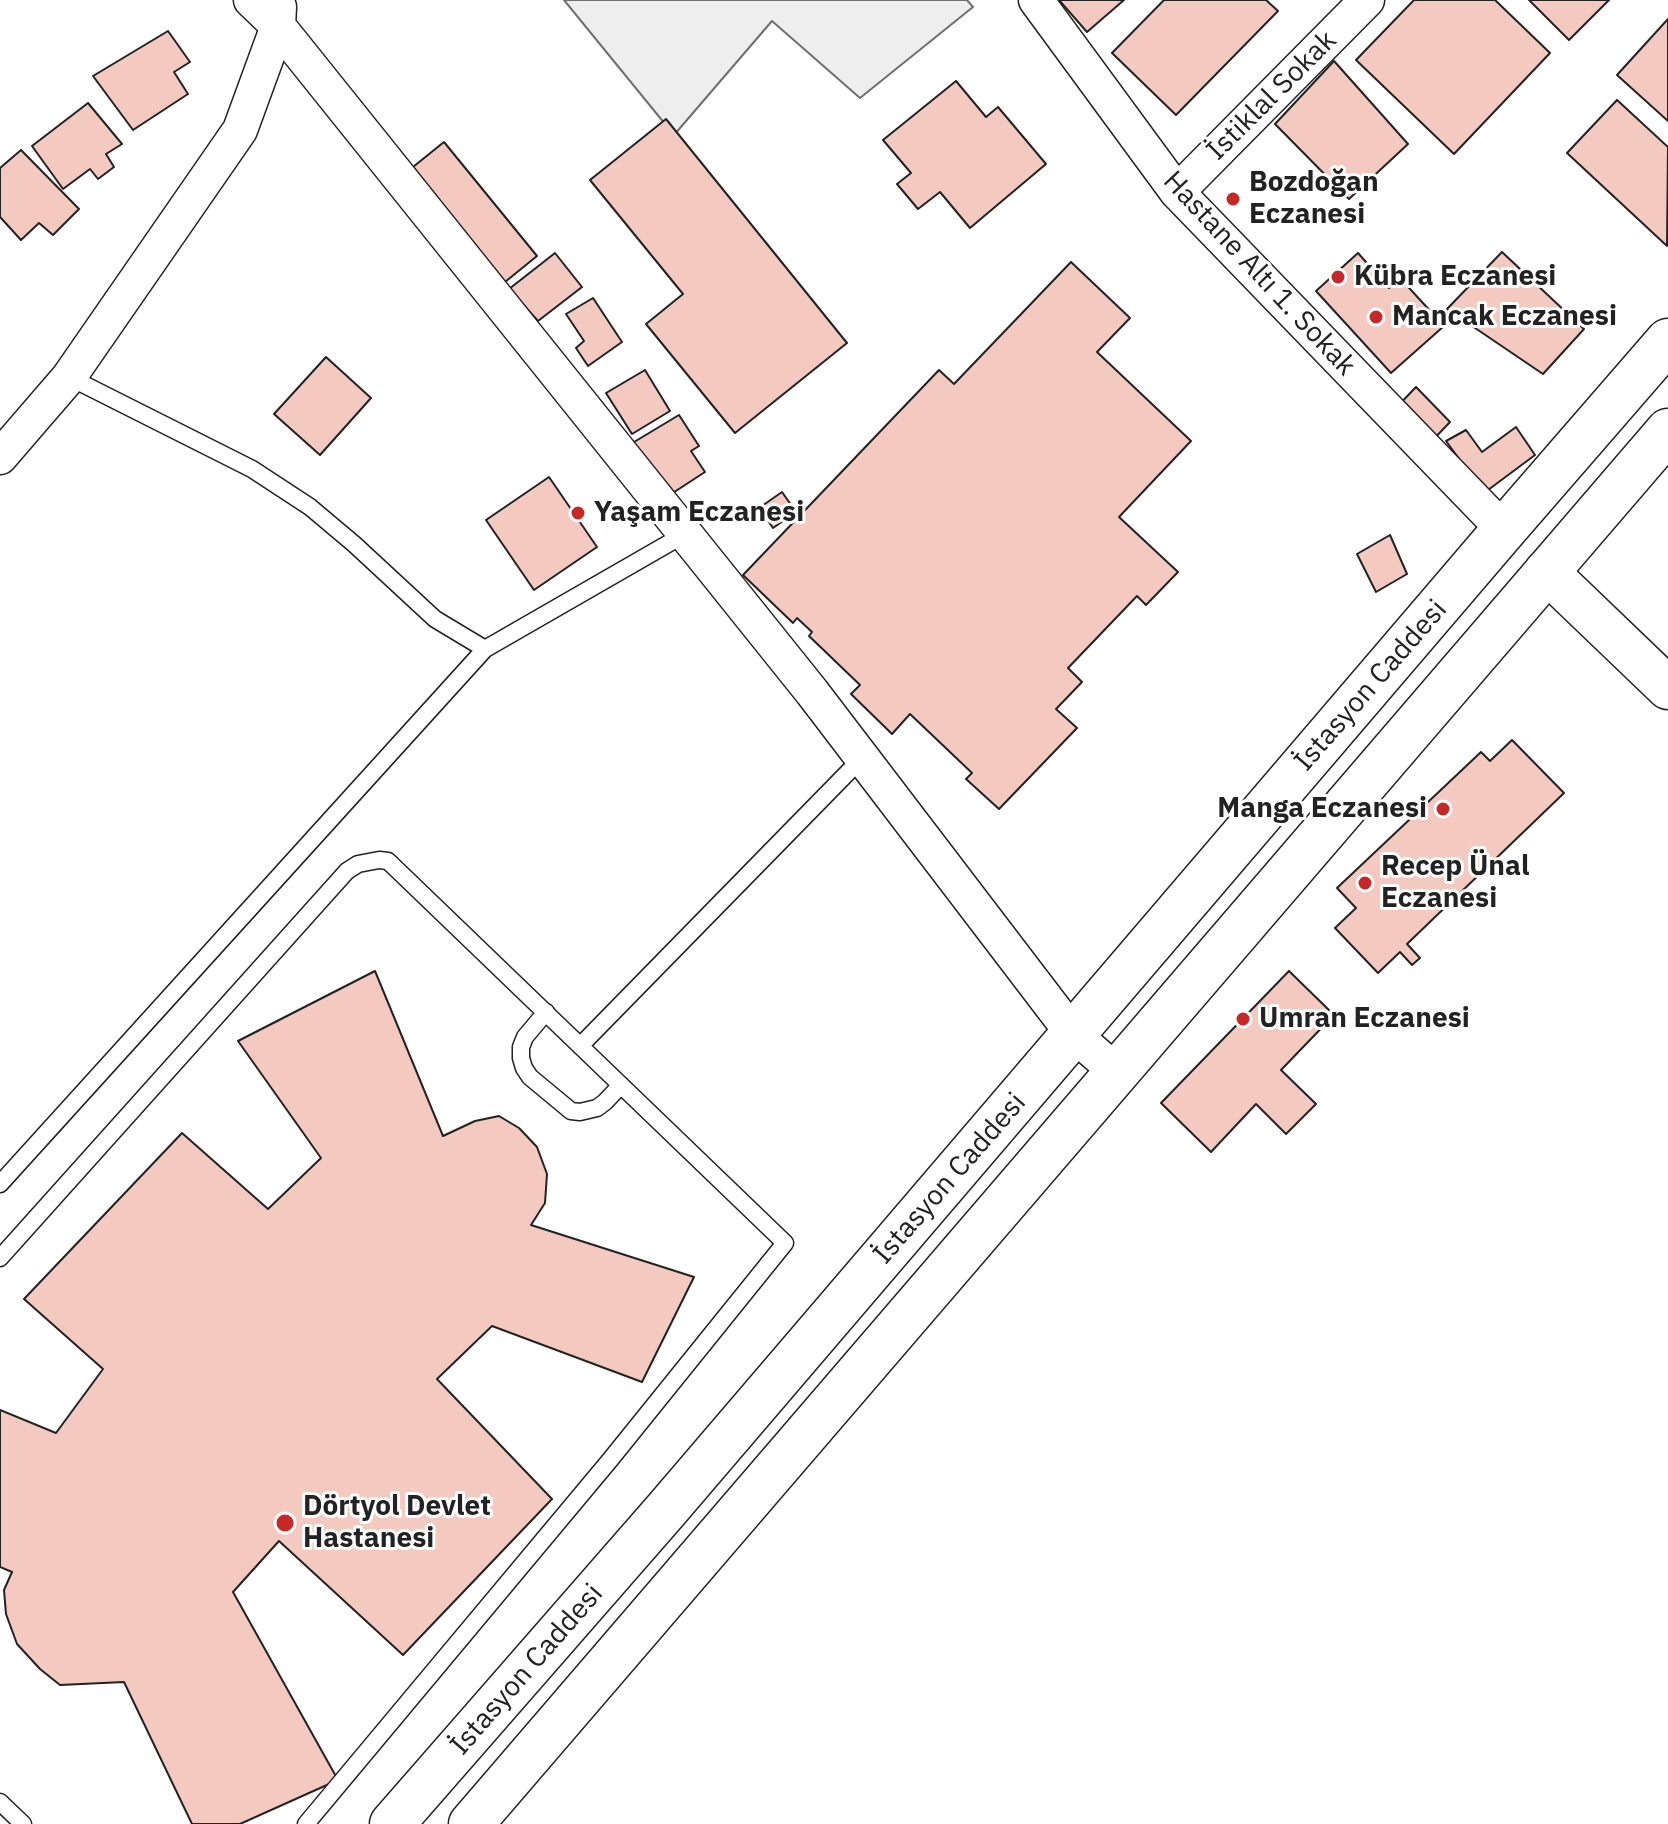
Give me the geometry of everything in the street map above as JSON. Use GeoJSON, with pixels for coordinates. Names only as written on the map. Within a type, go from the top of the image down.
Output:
{"type":"FeatureCollection","features":[{"type":"Feature","properties":{"kind":"main road","name":"İstasyon Caddesi"},"geometry":{"type":"LineString","coordinates":[[392,1824],[677,1497],[1668,341]]}},
{"type":"Feature","properties":{"kind":"main road","name":"İstasyon Caddesi"},"geometry":{"type":"LineString","coordinates":[[471,1824],[1668,431]]}},
{"type":"Feature","properties":{"kind":"main road"},"geometry":{"type":"LineString","coordinates":[[1504,530],[1546,571]]}},
{"type":"Feature","properties":{"kind":"street"},"geometry":{"type":"LineString","coordinates":[[251,0],[279,13],[812,692],[1073,1034],[1117,1072]]}},
{"type":"Feature","properties":{"kind":"street","name":"Hastane Altı 1. Sokak"},"geometry":{"type":"LineString","coordinates":[[1036,0],[1177,192],[1504,530]]}},
{"type":"Feature","properties":{"kind":"street","name":"İstiklal Sokak"},"geometry":{"type":"LineString","coordinates":[[1177,192],[1367,0]]}},
{"type":"Feature","properties":{"kind":"street"},"geometry":{"type":"LineString","coordinates":[[0,457],[69,377],[240,130],[279,13]]}},
{"type":"Feature","properties":{"kind":"street"},"geometry":{"type":"LineString","coordinates":[[1546,571],[1668,688]]}},
{"type":"Feature","properties":{"kind":"lane"},"geometry":{"type":"LineString","coordinates":[[69,377],[252,469],[310,507],[435,619],[485,649]]}},
{"type":"Feature","properties":{"kind":"lane"},"geometry":{"type":"LineString","coordinates":[[0,1184],[485,649],[685,534]]}},
{"type":"Feature","properties":{"kind":"lane"},"geometry":{"type":"LineString","coordinates":[[580,1046],[862,758]]}},
{"type":"Feature","properties":{"kind":"lane"},"geometry":{"type":"LineString","coordinates":[[0,1258],[347,871],[370,861],[388,861],[785,1243],[610,1460],[306,1824]]}},
{"type":"Feature","properties":{"kind":"lane"},"geometry":{"type":"LineString","coordinates":[[546,1012],[525,1037],[521,1047],[521,1058],[530,1077],[571,1111],[580,1112],[597,1108],[621,1085]]}},
{"type":"Feature","properties":{"kind":"lane"},"geometry":{"type":"LineString","coordinates":[[0,1802],[23,1824]]}},
{"type":"Feature","properties":{"kind":"shaded area"},"geometry":{"type":"Polygon","coordinates":[[[564,0],[967,0],[973,7],[860,98],[772,21],[674,135],[564,0]]]}},
{"type":"Feature","properties":{"kind":"building"},"geometry":{"type":"Polygon","coordinates":[[[1059,0],[1124,0],[1087,32],[1059,0]]]}},
{"type":"Feature","properties":{"kind":"building"},"geometry":{"type":"Polygon","coordinates":[[[1164,0],[1266,0],[1278,11],[1176,115],[1112,53],[1164,0]]]}},
{"type":"Feature","properties":{"kind":"building"},"geometry":{"type":"Polygon","coordinates":[[[1414,0],[1495,0],[1550,53],[1454,154],[1356,60],[1414,0]]]}},
{"type":"Feature","properties":{"kind":"building"},"geometry":{"type":"Polygon","coordinates":[[[1529,0],[1609,0],[1569,40],[1529,0]]]}},
{"type":"Feature","properties":{"kind":"building"},"geometry":{"type":"Polygon","coordinates":[[[1668,19],[1668,121],[1617,75],[1668,19]]]}},
{"type":"Feature","properties":{"kind":"building"},"geometry":{"type":"Polygon","coordinates":[[[168,31],[190,62],[174,72],[188,94],[133,130],[93,76],[168,31]]]}},
{"type":"Feature","properties":{"kind":"building"},"geometry":{"type":"Polygon","coordinates":[[[1334,61],[1408,144],[1349,199],[1275,124],[1334,61]]]}},
{"type":"Feature","properties":{"kind":"building"},"geometry":{"type":"Polygon","coordinates":[[[956,81],[986,117],[998,107],[1046,164],[970,228],[940,192],[918,209],[897,184],[911,173],[883,140],[956,81]]]}},
{"type":"Feature","properties":{"kind":"building"},"geometry":{"type":"Polygon","coordinates":[[[1617,100],[1668,147],[1667,246],[1567,153],[1617,100]]]}},
{"type":"Feature","properties":{"kind":"building"},"geometry":{"type":"Polygon","coordinates":[[[88,103],[122,144],[106,154],[114,167],[98,179],[90,169],[63,189],[32,146],[88,103]]]}},
{"type":"Feature","properties":{"kind":"building"},"geometry":{"type":"Polygon","coordinates":[[[666,119],[847,343],[735,433],[646,324],[683,294],[590,180],[666,119]]]}},
{"type":"Feature","properties":{"kind":"building"},"geometry":{"type":"Polygon","coordinates":[[[444,142],[537,256],[505,282],[413,167],[444,142]]]}},
{"type":"Feature","properties":{"kind":"building"},"geometry":{"type":"Polygon","coordinates":[[[21,150],[79,209],[53,235],[39,223],[21,240],[0,217],[0,168],[21,150]]]}},
{"type":"Feature","properties":{"kind":"building"},"geometry":{"type":"Polygon","coordinates":[[[1502,252],[1584,329],[1543,374],[1447,309],[1502,252]]]}},
{"type":"Feature","properties":{"kind":"building"},"geometry":{"type":"Polygon","coordinates":[[[555,253],[582,287],[538,321],[509,289],[555,253]]]}},
{"type":"Feature","properties":{"kind":"building"},"geometry":{"type":"Polygon","coordinates":[[[1358,253],[1389,288],[1400,278],[1444,326],[1391,373],[1316,291],[1358,253]]]}},
{"type":"Feature","properties":{"kind":"building"},"geometry":{"type":"Polygon","coordinates":[[[1071,262],[1130,318],[1097,352],[1191,441],[1119,517],[1178,572],[1146,605],[1137,596],[1068,668],[1082,682],[1056,709],[1077,728],[999,809],[966,779],[972,773],[910,714],[892,734],[851,694],[860,685],[809,636],[812,632],[797,618],[793,623],[743,575],[939,370],[954,384],[1071,262]]]}},
{"type":"Feature","properties":{"kind":"building"},"geometry":{"type":"Polygon","coordinates":[[[593,298],[622,342],[588,366],[576,348],[584,341],[566,314],[593,298]]]}},
{"type":"Feature","properties":{"kind":"building"},"geometry":{"type":"Polygon","coordinates":[[[326,357],[371,398],[320,455],[274,414],[326,357]]]}},
{"type":"Feature","properties":{"kind":"building"},"geometry":{"type":"Polygon","coordinates":[[[645,370],[670,411],[632,434],[606,393],[645,370]]]}},
{"type":"Feature","properties":{"kind":"building"},"geometry":{"type":"Polygon","coordinates":[[[1416,387],[1450,422],[1429,444],[1394,410],[1416,387]]]}},
{"type":"Feature","properties":{"kind":"building"},"geometry":{"type":"Polygon","coordinates":[[[679,415],[699,446],[691,451],[705,472],[665,498],[629,445],[679,415]]]}},
{"type":"Feature","properties":{"kind":"building"},"geometry":{"type":"Polygon","coordinates":[[[1516,427],[1535,455],[1484,493],[1446,441],[1466,430],[1482,452],[1516,427]]]}},
{"type":"Feature","properties":{"kind":"building"},"geometry":{"type":"Polygon","coordinates":[[[549,477],[597,547],[534,590],[486,520],[549,477]]]}},
{"type":"Feature","properties":{"kind":"building"},"geometry":{"type":"Polygon","coordinates":[[[782,492],[796,512],[773,528],[759,508],[782,492]]]}},
{"type":"Feature","properties":{"kind":"building"},"geometry":{"type":"Polygon","coordinates":[[[1390,535],[1407,574],[1376,592],[1357,554],[1390,535]]]}},
{"type":"Feature","properties":{"kind":"building"},"geometry":{"type":"Polygon","coordinates":[[[1512,740],[1564,793],[1407,944],[1420,958],[1412,965],[1400,952],[1378,973],[1335,928],[1356,908],[1337,888],[1481,752],[1490,761],[1512,740]]]}},
{"type":"Feature","properties":{"kind":"building"},"geometry":{"type":"Polygon","coordinates":[[[375,971],[443,1136],[475,1121],[499,1116],[519,1128],[537,1147],[547,1174],[545,1203],[531,1225],[694,1277],[642,1382],[492,1326],[437,1379],[552,1499],[403,1655],[279,1541],[233,1592],[338,1780],[240,1824],[192,1824],[124,1682],[60,1685],[17,1644],[6,1614],[4,1590],[12,1572],[0,1567],[0,1410],[56,1433],[103,1369],[24,1299],[182,1133],[268,1209],[321,1158],[238,1041],[375,971]]]}},
{"type":"Feature","properties":{"kind":"building"},"geometry":{"type":"Polygon","coordinates":[[[1289,971],[1334,1015],[1281,1070],[1316,1104],[1286,1134],[1256,1104],[1211,1152],[1161,1103],[1289,971]]]}},
{"type":"Feature","properties":{"kind":"place","name":"Bozdoğan Eczanesi"},"geometry":{"type":"Point","coordinates":[1233,199]}},
{"type":"Feature","properties":{"kind":"place","name":"Kübra Eczanesi"},"geometry":{"type":"Point","coordinates":[1338,277]}},
{"type":"Feature","properties":{"kind":"place","name":"Mancak Eczanesi"},"geometry":{"type":"Point","coordinates":[1376,317]}},
{"type":"Feature","properties":{"kind":"place","name":"Yaşam Eczanesi"},"geometry":{"type":"Point","coordinates":[578,513]}},
{"type":"Feature","properties":{"kind":"place","name":"Manga Eczanesi"},"geometry":{"type":"Point","coordinates":[1443,809]}},
{"type":"Feature","properties":{"kind":"place","name":"Recep Ünal Eczanesi"},"geometry":{"type":"Point","coordinates":[1365,883]}},
{"type":"Feature","properties":{"kind":"place","name":"Umran Eczanesi"},"geometry":{"type":"Point","coordinates":[1243,1019]}},
{"type":"Feature","properties":{"kind":"place","name":"Dörtyol Devlet Hastanesi"},"geometry":{"type":"Point","coordinates":[285,1523]}}]}
